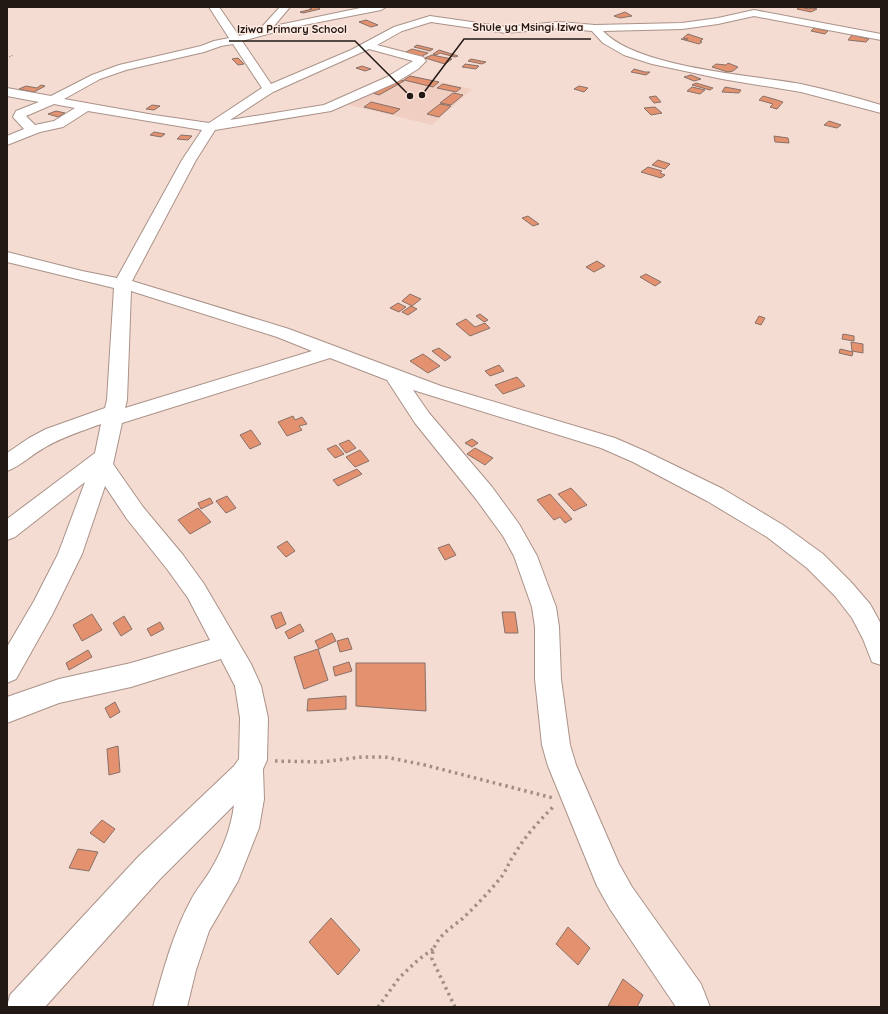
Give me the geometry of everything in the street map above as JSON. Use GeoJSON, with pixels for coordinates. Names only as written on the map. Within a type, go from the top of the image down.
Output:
{"type":"FeatureCollection","features":[{"type":"Feature","properties":{"kind":"street"},"geometry":{"type":"LineString","coordinates":[[214,7],[269,90]]}},
{"type":"Feature","properties":{"kind":"street"},"geometry":{"type":"LineString","coordinates":[[245,54],[262,32],[286,7]]}},
{"type":"Feature","properties":{"kind":"street"},"geometry":{"type":"LineString","coordinates":[[731,7],[754,10],[881,37]]}},
{"type":"Feature","properties":{"kind":"street"},"geometry":{"type":"LineString","coordinates":[[32,130],[20,119],[19,116],[96,77],[130,65],[199,50],[218,43],[235,40],[262,32],[386,8]]}},
{"type":"Feature","properties":{"kind":"street"},"geometry":{"type":"LineString","coordinates":[[407,14],[435,15],[450,21],[498,30],[559,25],[595,28],[694,25],[754,10]]}},
{"type":"Feature","properties":{"kind":"street"},"geometry":{"type":"LineString","coordinates":[[7,671],[43,608],[70,554],[103,461],[114,416],[119,380],[123,284],[189,160],[204,135],[211,127],[269,90],[369,46],[397,25],[435,15]]}},
{"type":"Feature","properties":{"kind":"street"},"geometry":{"type":"LineString","coordinates":[[595,28],[597,34],[605,41],[625,51],[679,68],[802,88],[881,109]]}},
{"type":"Feature","properties":{"kind":"street"},"geometry":{"type":"LineString","coordinates":[[7,92],[154,119],[211,127],[327,108],[344,102],[392,78],[420,61],[419,59],[413,57],[369,46]]}},
{"type":"Feature","properties":{"kind":"street"},"geometry":{"type":"LineString","coordinates":[[7,141],[32,130],[58,124],[87,106]]}},
{"type":"Feature","properties":{"kind":"street"},"geometry":{"type":"LineString","coordinates":[[7,257],[81,276],[123,284],[283,332],[434,391],[608,443],[667,470],[715,496],[776,531],[815,561],[843,589],[861,611],[875,637],[881,654]]}},
{"type":"Feature","properties":{"kind":"street"},"geometry":{"type":"LineString","coordinates":[[7,446],[53,434],[331,351]]}},
{"type":"Feature","properties":{"kind":"street"},"geometry":{"type":"LineString","coordinates":[[394,376],[422,418],[484,493],[511,530],[525,556],[544,607],[547,627],[548,679],[556,745],[562,766],[608,875],[621,898],[689,996],[693,1007]]}},
{"type":"Feature","properties":{"kind":"street"},"geometry":{"type":"LineString","coordinates":[[7,463],[53,434]]}},
{"type":"Feature","properties":{"kind":"street"},"geometry":{"type":"LineString","coordinates":[[7,531],[103,461]]}},
{"type":"Feature","properties":{"kind":"street"},"geometry":{"type":"LineString","coordinates":[[103,461],[135,513],[190,581],[242,672],[250,693],[254,718],[251,765],[251,797],[243,833],[230,864],[202,911],[187,945],[170,1007]]}},
{"type":"Feature","properties":{"kind":"street"},"geometry":{"type":"LineString","coordinates":[[7,710],[59,691],[131,675],[227,646]]}},
{"type":"Feature","properties":{"kind":"street"},"geometry":{"type":"LineString","coordinates":[[22,1007],[149,868],[226,795],[251,765]]}},
{"type":"Feature","properties":{"kind":"path"},"geometry":{"type":"LineString","coordinates":[[7,58],[13,55]]}},
{"type":"Feature","properties":{"kind":"path"},"geometry":{"type":"LineString","coordinates":[[251,765],[321,762],[362,757],[385,758],[425,765],[560,801],[543,816],[514,855],[506,870],[480,901],[436,942],[431,954],[432,959],[455,1007]]}},
{"type":"Feature","properties":{"kind":"path"},"geometry":{"type":"LineString","coordinates":[[378,1007],[400,978],[418,960],[433,949]]}},
{"type":"Feature","properties":{"kind":"shaded area"},"geometry":{"type":"Polygon","coordinates":[[[396,72],[472,89],[432,125],[345,104],[396,72]]]}},
{"type":"Feature","properties":{"kind":"building"},"geometry":{"type":"Polygon","coordinates":[[[308,7],[317,7],[320,9],[303,13],[300,12],[312,9],[308,7]]]}},
{"type":"Feature","properties":{"kind":"building"},"geometry":{"type":"Polygon","coordinates":[[[800,7],[817,9],[811,12],[797,9],[800,7]]]}},
{"type":"Feature","properties":{"kind":"building"},"geometry":{"type":"Polygon","coordinates":[[[625,12],[632,16],[620,18],[614,16],[625,12]]]}},
{"type":"Feature","properties":{"kind":"building"},"geometry":{"type":"Polygon","coordinates":[[[366,20],[378,25],[371,27],[359,22],[366,20]]]}},
{"type":"Feature","properties":{"kind":"building"},"geometry":{"type":"Polygon","coordinates":[[[814,28],[828,31],[825,34],[811,31],[814,28]]]}},
{"type":"Feature","properties":{"kind":"building"},"geometry":{"type":"Polygon","coordinates":[[[688,34],[703,39],[700,41],[702,42],[699,44],[681,39],[688,39],[683,38],[688,34]]]}},
{"type":"Feature","properties":{"kind":"building"},"geometry":{"type":"Polygon","coordinates":[[[852,35],[869,39],[866,42],[848,40],[852,35]]]}},
{"type":"Feature","properties":{"kind":"building"},"geometry":{"type":"Polygon","coordinates":[[[417,45],[433,49],[430,51],[414,47],[417,45]]]}},
{"type":"Feature","properties":{"kind":"building"},"geometry":{"type":"Polygon","coordinates":[[[412,49],[428,53],[420,57],[404,53],[412,49]]]}},
{"type":"Feature","properties":{"kind":"building"},"geometry":{"type":"Polygon","coordinates":[[[439,50],[458,56],[455,57],[440,53],[436,55],[433,54],[439,50]]]}},
{"type":"Feature","properties":{"kind":"building"},"geometry":{"type":"Polygon","coordinates":[[[432,55],[452,59],[445,64],[425,58],[432,55]]]}},
{"type":"Feature","properties":{"kind":"building"},"geometry":{"type":"Polygon","coordinates":[[[238,58],[244,64],[238,65],[232,59],[238,58]]]}},
{"type":"Feature","properties":{"kind":"building"},"geometry":{"type":"Polygon","coordinates":[[[471,59],[486,62],[482,64],[468,61],[471,59]]]}},
{"type":"Feature","properties":{"kind":"building"},"geometry":{"type":"Polygon","coordinates":[[[728,63],[738,67],[733,71],[728,72],[712,67],[716,64],[726,65],[728,63]]]}},
{"type":"Feature","properties":{"kind":"building"},"geometry":{"type":"Polygon","coordinates":[[[465,64],[479,66],[476,69],[462,67],[465,64]]]}},
{"type":"Feature","properties":{"kind":"building"},"geometry":{"type":"Polygon","coordinates":[[[362,66],[371,69],[365,71],[356,68],[362,66]]]}},
{"type":"Feature","properties":{"kind":"building"},"geometry":{"type":"Polygon","coordinates":[[[634,69],[650,72],[646,75],[631,72],[634,69]]]}},
{"type":"Feature","properties":{"kind":"building"},"geometry":{"type":"Polygon","coordinates":[[[691,75],[701,79],[694,81],[684,77],[691,75]]]}},
{"type":"Feature","properties":{"kind":"building"},"geometry":{"type":"Polygon","coordinates":[[[410,76],[439,82],[433,87],[404,80],[410,76]]]}},
{"type":"Feature","properties":{"kind":"building"},"geometry":{"type":"Polygon","coordinates":[[[395,78],[404,81],[379,95],[370,92],[395,78]]]}},
{"type":"Feature","properties":{"kind":"building"},"geometry":{"type":"Polygon","coordinates":[[[696,83],[713,88],[710,90],[692,85],[696,83]]]}},
{"type":"Feature","properties":{"kind":"building"},"geometry":{"type":"Polygon","coordinates":[[[443,84],[461,88],[456,92],[437,88],[443,84]]]}},
{"type":"Feature","properties":{"kind":"building"},"geometry":{"type":"Polygon","coordinates":[[[41,85],[45,86],[34,92],[19,89],[26,86],[37,88],[41,85]]]}},
{"type":"Feature","properties":{"kind":"building"},"geometry":{"type":"Polygon","coordinates":[[[579,86],[588,88],[584,92],[574,89],[579,86]]]}},
{"type":"Feature","properties":{"kind":"building"},"geometry":{"type":"Polygon","coordinates":[[[692,87],[705,90],[700,94],[687,91],[692,87]]]}},
{"type":"Feature","properties":{"kind":"building"},"geometry":{"type":"Polygon","coordinates":[[[725,87],[741,90],[739,93],[722,92],[725,87]]]}},
{"type":"Feature","properties":{"kind":"building"},"geometry":{"type":"Polygon","coordinates":[[[453,93],[463,95],[451,105],[440,103],[453,93]]]}},
{"type":"Feature","properties":{"kind":"building"},"geometry":{"type":"Polygon","coordinates":[[[656,96],[661,102],[654,103],[649,97],[656,96]]]}},
{"type":"Feature","properties":{"kind":"building"},"geometry":{"type":"Polygon","coordinates":[[[763,96],[783,102],[777,109],[770,107],[773,104],[759,100],[763,96]]]}},
{"type":"Feature","properties":{"kind":"building"},"geometry":{"type":"Polygon","coordinates":[[[371,102],[400,109],[393,114],[364,107],[371,102]]]}},
{"type":"Feature","properties":{"kind":"building"},"geometry":{"type":"Polygon","coordinates":[[[440,104],[451,106],[439,117],[427,114],[440,104]]]}},
{"type":"Feature","properties":{"kind":"building"},"geometry":{"type":"Polygon","coordinates":[[[152,105],[160,106],[154,110],[146,109],[152,105]]]}},
{"type":"Feature","properties":{"kind":"building"},"geometry":{"type":"Polygon","coordinates":[[[655,107],[662,113],[651,115],[644,108],[655,107]]]}},
{"type":"Feature","properties":{"kind":"building"},"geometry":{"type":"Polygon","coordinates":[[[56,111],[65,113],[58,117],[48,114],[56,111]]]}},
{"type":"Feature","properties":{"kind":"building"},"geometry":{"type":"Polygon","coordinates":[[[829,121],[841,125],[837,128],[824,125],[829,121]]]}},
{"type":"Feature","properties":{"kind":"building"},"geometry":{"type":"Polygon","coordinates":[[[154,132],[165,134],[161,137],[150,135],[154,132]]]}},
{"type":"Feature","properties":{"kind":"building"},"geometry":{"type":"Polygon","coordinates":[[[181,135],[192,136],[188,140],[177,139],[181,135]]]}},
{"type":"Feature","properties":{"kind":"building"},"geometry":{"type":"Polygon","coordinates":[[[774,136],[788,138],[789,143],[775,142],[774,136]]]}},
{"type":"Feature","properties":{"kind":"building"},"geometry":{"type":"Polygon","coordinates":[[[658,160],[670,164],[665,169],[652,165],[658,160]]]}},
{"type":"Feature","properties":{"kind":"building"},"geometry":{"type":"Polygon","coordinates":[[[648,167],[662,171],[660,173],[665,175],[661,178],[641,172],[648,167]]]}},
{"type":"Feature","properties":{"kind":"building"},"geometry":{"type":"Polygon","coordinates":[[[528,216],[539,224],[533,226],[522,218],[528,216]]]}},
{"type":"Feature","properties":{"kind":"building"},"geometry":{"type":"Polygon","coordinates":[[[597,261],[605,266],[594,272],[586,267],[597,261]]]}},
{"type":"Feature","properties":{"kind":"building"},"geometry":{"type":"Polygon","coordinates":[[[646,274],[661,282],[655,286],[640,277],[646,274]]]}},
{"type":"Feature","properties":{"kind":"building"},"geometry":{"type":"Polygon","coordinates":[[[410,294],[421,299],[412,306],[402,301],[410,294]]]}},
{"type":"Feature","properties":{"kind":"building"},"geometry":{"type":"Polygon","coordinates":[[[398,303],[406,307],[399,312],[390,308],[398,303]]]}},
{"type":"Feature","properties":{"kind":"building"},"geometry":{"type":"Polygon","coordinates":[[[411,306],[417,309],[408,315],[402,312],[411,306]]]}},
{"type":"Feature","properties":{"kind":"building"},"geometry":{"type":"Polygon","coordinates":[[[480,314],[488,320],[484,322],[476,316],[480,314]]]}},
{"type":"Feature","properties":{"kind":"building"},"geometry":{"type":"Polygon","coordinates":[[[759,316],[765,318],[761,325],[755,323],[759,316]]]}},
{"type":"Feature","properties":{"kind":"building"},"geometry":{"type":"Polygon","coordinates":[[[466,319],[475,327],[485,323],[490,328],[470,336],[456,324],[466,319]]]}},
{"type":"Feature","properties":{"kind":"building"},"geometry":{"type":"Polygon","coordinates":[[[843,334],[854,336],[854,341],[842,339],[843,334]]]}},
{"type":"Feature","properties":{"kind":"building"},"geometry":{"type":"Polygon","coordinates":[[[851,342],[863,344],[863,353],[852,351],[851,342]]]}},
{"type":"Feature","properties":{"kind":"building"},"geometry":{"type":"Polygon","coordinates":[[[439,348],[451,357],[445,361],[432,351],[439,348]]]}},
{"type":"Feature","properties":{"kind":"building"},"geometry":{"type":"Polygon","coordinates":[[[840,349],[853,352],[852,356],[839,353],[840,349]]]}},
{"type":"Feature","properties":{"kind":"building"},"geometry":{"type":"Polygon","coordinates":[[[423,354],[440,366],[428,373],[410,361],[423,354]]]}},
{"type":"Feature","properties":{"kind":"building"},"geometry":{"type":"Polygon","coordinates":[[[499,365],[504,371],[490,376],[485,371],[499,365]]]}},
{"type":"Feature","properties":{"kind":"building"},"geometry":{"type":"Polygon","coordinates":[[[517,377],[525,386],[503,394],[495,385],[517,377]]]}},
{"type":"Feature","properties":{"kind":"building"},"geometry":{"type":"Polygon","coordinates":[[[293,416],[295,420],[302,417],[307,424],[299,426],[302,430],[287,436],[278,422],[293,416]]]}},
{"type":"Feature","properties":{"kind":"building"},"geometry":{"type":"Polygon","coordinates":[[[251,430],[261,444],[250,449],[240,435],[251,430]]]}},
{"type":"Feature","properties":{"kind":"building"},"geometry":{"type":"Polygon","coordinates":[[[472,439],[478,443],[472,447],[465,443],[472,439]]]}},
{"type":"Feature","properties":{"kind":"building"},"geometry":{"type":"Polygon","coordinates":[[[349,440],[356,448],[346,453],[339,444],[349,440]]]}},
{"type":"Feature","properties":{"kind":"building"},"geometry":{"type":"Polygon","coordinates":[[[336,445],[344,454],[335,458],[327,449],[336,445]]]}},
{"type":"Feature","properties":{"kind":"building"},"geometry":{"type":"Polygon","coordinates":[[[475,448],[493,458],[485,465],[467,454],[475,448]]]}},
{"type":"Feature","properties":{"kind":"building"},"geometry":{"type":"Polygon","coordinates":[[[360,450],[369,461],[355,467],[346,457],[360,450]]]}},
{"type":"Feature","properties":{"kind":"building"},"geometry":{"type":"Polygon","coordinates":[[[357,469],[362,474],[338,486],[333,480],[357,469]]]}},
{"type":"Feature","properties":{"kind":"building"},"geometry":{"type":"Polygon","coordinates":[[[571,488],[587,505],[574,511],[558,494],[571,488]]]}},
{"type":"Feature","properties":{"kind":"building"},"geometry":{"type":"Polygon","coordinates":[[[550,494],[572,519],[565,523],[560,517],[554,520],[537,500],[550,494]]]}},
{"type":"Feature","properties":{"kind":"building"},"geometry":{"type":"Polygon","coordinates":[[[227,496],[236,508],[226,513],[216,501],[227,496]]]}},
{"type":"Feature","properties":{"kind":"building"},"geometry":{"type":"Polygon","coordinates":[[[210,498],[213,503],[201,509],[198,503],[210,498]]]}},
{"type":"Feature","properties":{"kind":"building"},"geometry":{"type":"Polygon","coordinates":[[[198,508],[211,522],[190,534],[178,520],[198,508]]]}},
{"type":"Feature","properties":{"kind":"building"},"geometry":{"type":"Polygon","coordinates":[[[287,541],[295,551],[286,557],[277,547],[287,541]]]}},
{"type":"Feature","properties":{"kind":"building"},"geometry":{"type":"Polygon","coordinates":[[[449,544],[456,555],[445,560],[438,548],[449,544]]]}},
{"type":"Feature","properties":{"kind":"building"},"geometry":{"type":"Polygon","coordinates":[[[281,612],[286,624],[276,629],[271,616],[281,612]]]}},
{"type":"Feature","properties":{"kind":"building"},"geometry":{"type":"Polygon","coordinates":[[[502,612],[515,612],[518,633],[505,633],[502,612]]]}},
{"type":"Feature","properties":{"kind":"building"},"geometry":{"type":"Polygon","coordinates":[[[92,614],[102,630],[82,641],[73,625],[92,614]]]}},
{"type":"Feature","properties":{"kind":"building"},"geometry":{"type":"Polygon","coordinates":[[[124,616],[132,629],[121,636],[113,623],[124,616]]]}},
{"type":"Feature","properties":{"kind":"building"},"geometry":{"type":"Polygon","coordinates":[[[160,622],[164,629],[151,636],[147,629],[160,622]]]}},
{"type":"Feature","properties":{"kind":"building"},"geometry":{"type":"Polygon","coordinates":[[[300,624],[304,631],[289,639],[285,632],[300,624]]]}},
{"type":"Feature","properties":{"kind":"building"},"geometry":{"type":"Polygon","coordinates":[[[332,633],[336,641],[319,649],[315,641],[332,633]]]}},
{"type":"Feature","properties":{"kind":"building"},"geometry":{"type":"Polygon","coordinates":[[[348,638],[352,649],[340,652],[337,641],[348,638]]]}},
{"type":"Feature","properties":{"kind":"building"},"geometry":{"type":"Polygon","coordinates":[[[318,649],[328,680],[304,689],[294,657],[318,649]]]}},
{"type":"Feature","properties":{"kind":"building"},"geometry":{"type":"Polygon","coordinates":[[[88,650],[92,657],[69,670],[66,663],[88,650]]]}},
{"type":"Feature","properties":{"kind":"building"},"geometry":{"type":"Polygon","coordinates":[[[349,662],[352,671],[335,676],[333,667],[349,662]]]}},
{"type":"Feature","properties":{"kind":"building"},"geometry":{"type":"Polygon","coordinates":[[[356,663],[425,663],[426,711],[356,706],[356,663]]]}},
{"type":"Feature","properties":{"kind":"building"},"geometry":{"type":"Polygon","coordinates":[[[346,696],[346,709],[307,711],[308,699],[346,696]]]}},
{"type":"Feature","properties":{"kind":"building"},"geometry":{"type":"Polygon","coordinates":[[[115,702],[120,712],[110,718],[105,708],[115,702]]]}},
{"type":"Feature","properties":{"kind":"building"},"geometry":{"type":"Polygon","coordinates":[[[118,746],[120,772],[109,775],[107,749],[118,746]]]}},
{"type":"Feature","properties":{"kind":"building"},"geometry":{"type":"Polygon","coordinates":[[[102,820],[115,829],[104,843],[90,833],[102,820]]]}},
{"type":"Feature","properties":{"kind":"building"},"geometry":{"type":"Polygon","coordinates":[[[78,849],[98,852],[89,871],[69,868],[78,849]]]}},
{"type":"Feature","properties":{"kind":"building"},"geometry":{"type":"Polygon","coordinates":[[[331,918],[360,950],[338,975],[309,942],[331,918]]]}},
{"type":"Feature","properties":{"kind":"building"},"geometry":{"type":"Polygon","coordinates":[[[568,927],[590,948],[578,965],[556,944],[568,927]]]}},
{"type":"Feature","properties":{"kind":"building"},"geometry":{"type":"Polygon","coordinates":[[[623,979],[643,995],[637,1007],[608,1006],[623,979]]]}},
{"type":"Feature","properties":{"kind":"place","name":"Shule ya Msingi Iziwa"},"geometry":{"type":"Point","coordinates":[422,95]}},
{"type":"Feature","properties":{"kind":"place","name":"Iziwa Primary School"},"geometry":{"type":"Point","coordinates":[410,96]}}]}
